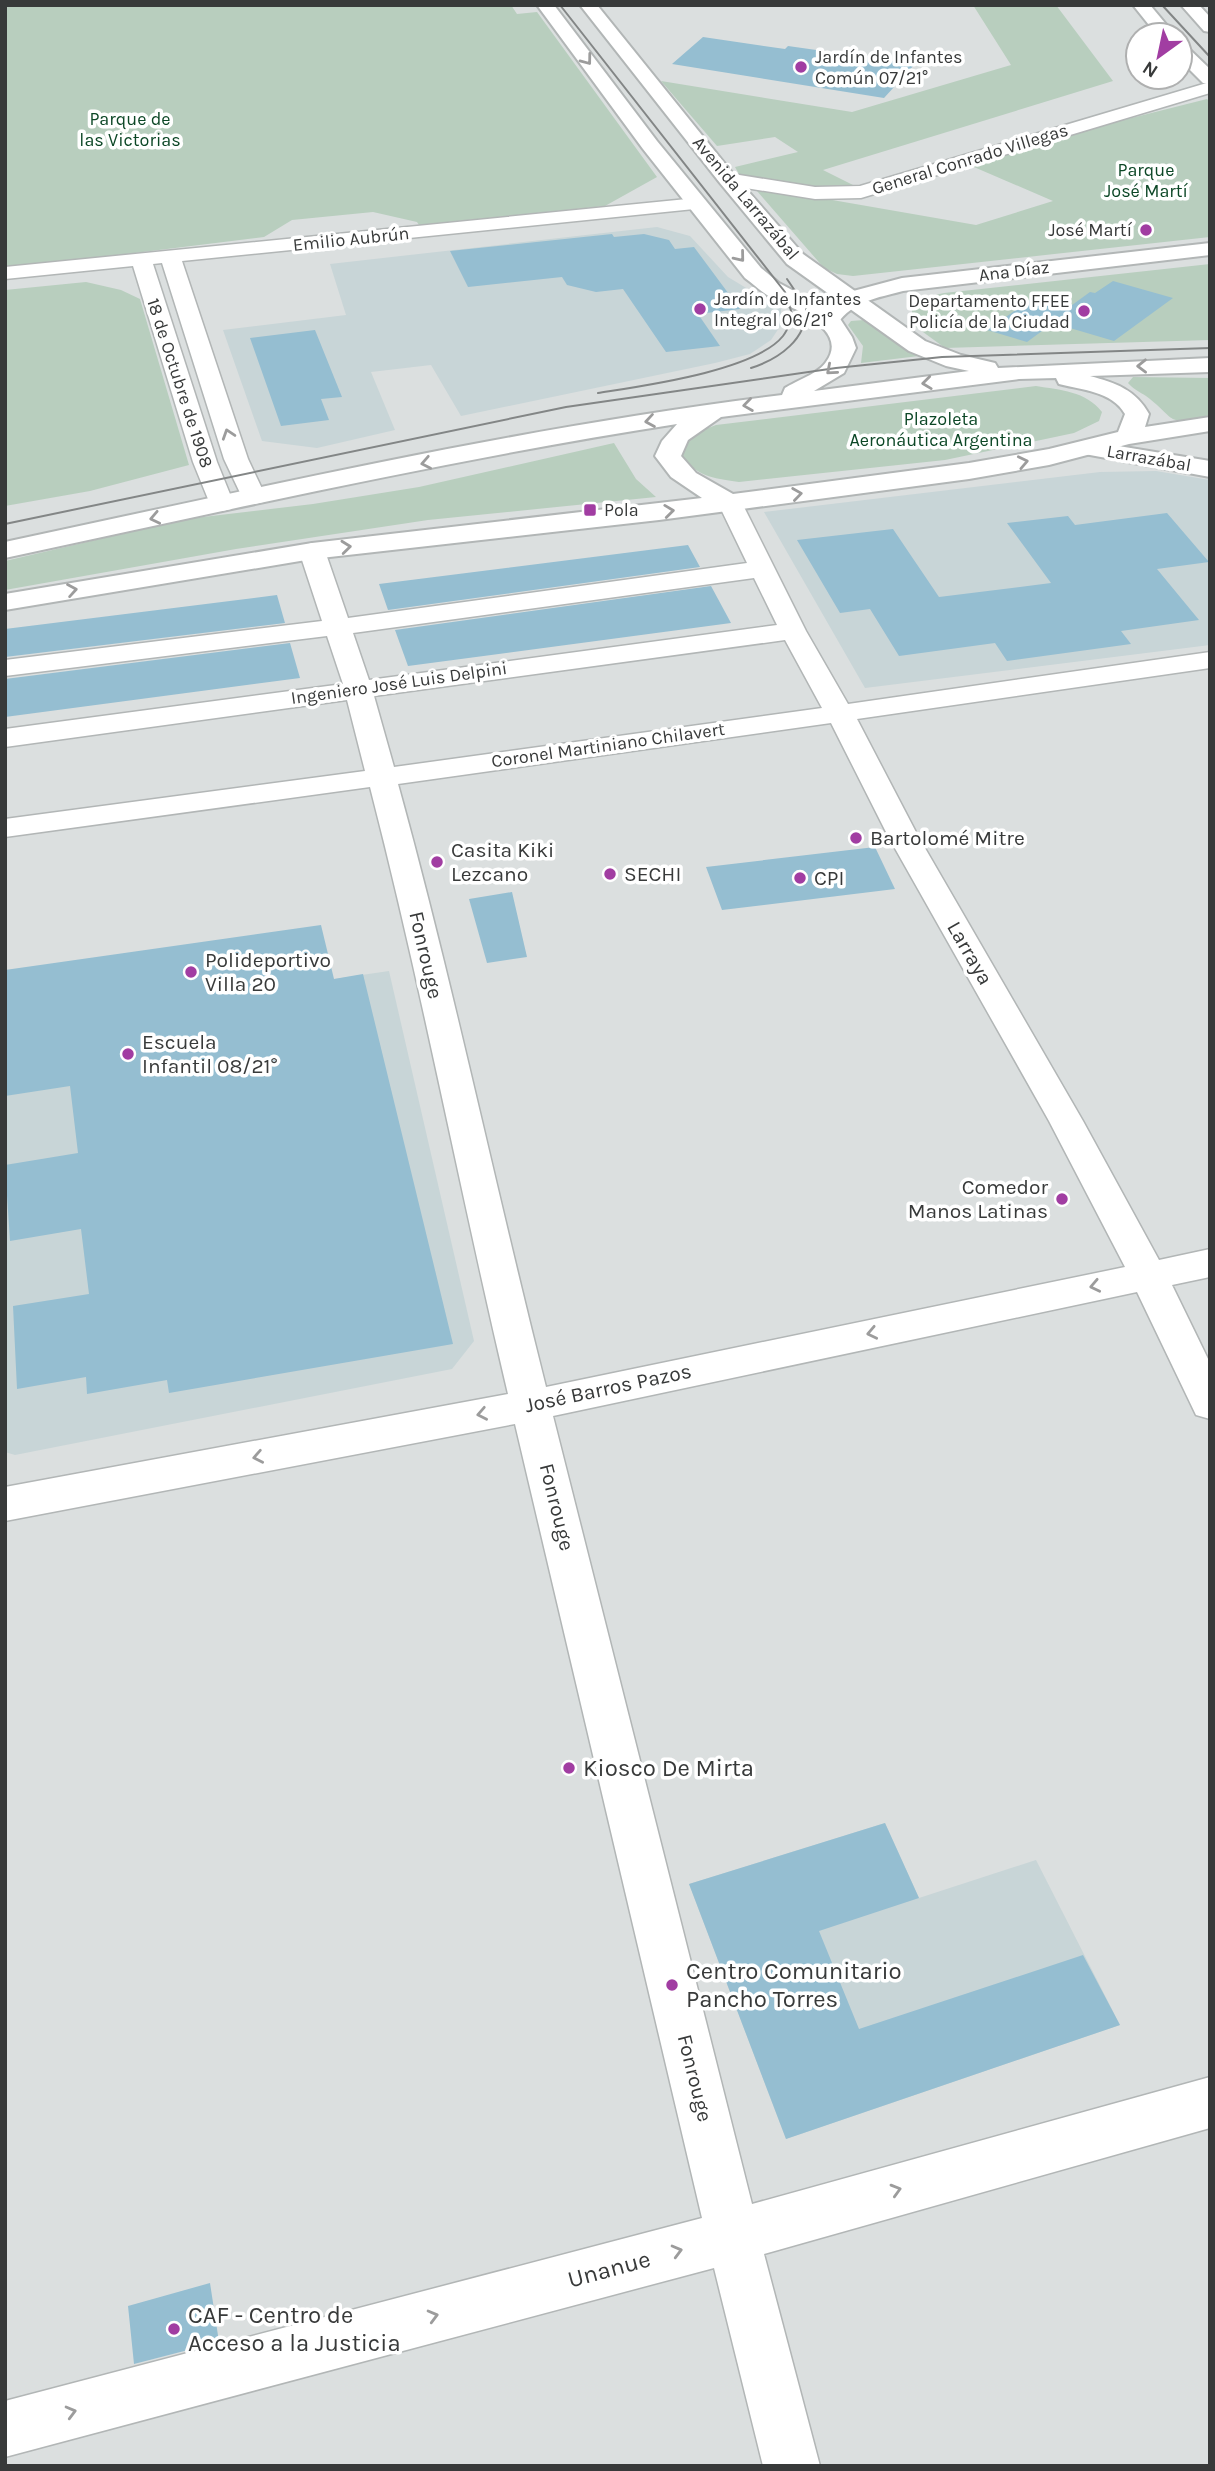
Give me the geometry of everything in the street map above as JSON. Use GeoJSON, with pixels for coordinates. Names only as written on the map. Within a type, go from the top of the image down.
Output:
{"type":"FeatureCollection","features":[{"type":"Feature","properties":{"kind":"main road","name":"Avenida Larrazábal"},"geometry":{"type":"LineString","coordinates":[[545,5],[650,145],[759,279],[829,319]]}},
{"type":"Feature","properties":{"kind":"main road","name":"Avenida Larrazábal"},"geometry":{"type":"LineString","coordinates":[[588,5],[795,260],[918,346],[942,357],[974,366],[1019,372]]}},
{"type":"Feature","properties":{"kind":"main road"},"geometry":{"type":"LineString","coordinates":[[1141,5],[1154,21]]}},
{"type":"Feature","properties":{"kind":"main road"},"geometry":{"type":"LineString","coordinates":[[1189,5],[1210,27]]}},
{"type":"Feature","properties":{"kind":"main road"},"geometry":{"type":"LineString","coordinates":[[1194,64],[1210,79]]}},
{"type":"Feature","properties":{"kind":"main road"},"geometry":{"type":"LineString","coordinates":[[650,145],[698,140]]}},
{"type":"Feature","properties":{"kind":"main road","name":"Ana Díaz"},"geometry":{"type":"LineString","coordinates":[[829,319],[836,309],[850,299],[920,282],[1210,249]]}},
{"type":"Feature","properties":{"kind":"main road"},"geometry":{"type":"LineString","coordinates":[[779,401],[836,368],[844,348],[841,337],[829,319]]}},
{"type":"Feature","properties":{"kind":"main road"},"geometry":{"type":"LineString","coordinates":[[5,550],[254,497],[603,428],[717,410],[1019,372],[1210,365]]}},
{"type":"Feature","properties":{"kind":"main road"},"geometry":{"type":"LineString","coordinates":[[1019,372],[1092,384],[1125,398],[1138,414],[1129,437]]}},
{"type":"Feature","properties":{"kind":"main road"},"geometry":{"type":"LineString","coordinates":[[717,410],[678,433],[671,443],[668,456],[682,475],[730,503]]}},
{"type":"Feature","properties":{"kind":"main road"},"geometry":{"type":"LineString","coordinates":[[5,602],[313,551],[730,503],[969,471],[1088,448],[1129,437],[1210,424]]}},
{"type":"Feature","properties":{"kind":"main road","name":"Larrazábal"},"geometry":{"type":"LineString","coordinates":[[1088,448],[1210,469]]}},
{"type":"Feature","properties":{"kind":"street","name":"General Conrado Villegas"},"geometry":{"type":"LineString","coordinates":[[727,179],[815,193],[861,192],[1210,87]]}},
{"type":"Feature","properties":{"kind":"street","name":"Emilio Aubrún"},"geometry":{"type":"LineString","coordinates":[[5,273],[697,204]]}},
{"type":"Feature","properties":{"kind":"street","name":"18 de Octubre de 1908"},"geometry":{"type":"LineString","coordinates":[[171,258],[236,459],[254,497]]}},
{"type":"Feature","properties":{"kind":"street","name":"18 de Octubre de 1908"},"geometry":{"type":"LineString","coordinates":[[141,260],[205,462],[222,504]]}},
{"type":"Feature","properties":{"kind":"street","name":"Larraya"},"geometry":{"type":"LineString","coordinates":[[730,503],[793,631],[854,739],[903,836],[1066,1121],[1148,1275],[1210,1404]]}},
{"type":"Feature","properties":{"kind":"street","name":"Fonrouge"},"geometry":{"type":"LineString","coordinates":[[313,551],[358,688],[422,933],[485,1219],[533,1405],[733,2236],[792,2466]]}},
{"type":"Feature","properties":{"kind":"street"},"geometry":{"type":"LineString","coordinates":[[5,668],[340,627],[763,569]]}},
{"type":"Feature","properties":{"kind":"street","name":"Ingeniero José Luis Delpini"},"geometry":{"type":"LineString","coordinates":[[5,738],[793,631]]}},
{"type":"Feature","properties":{"kind":"street","name":"Coronel Martiniano Chilavert"},"geometry":{"type":"LineString","coordinates":[[5,828],[1210,660]]}},
{"type":"Feature","properties":{"kind":"street","name":"José Barros Pazos"},"geometry":{"type":"LineString","coordinates":[[5,1504],[533,1405],[1210,1263]]}},
{"type":"Feature","properties":{"kind":"street","name":"Unanue"},"geometry":{"type":"LineString","coordinates":[[5,2429],[733,2236],[1210,2102]]}},
{"type":"Feature","properties":{"kind":"shaded area"},"geometry":{"type":"Polygon","coordinates":[[[657,227],[690,236],[728,277],[781,309],[781,325],[771,340],[750,354],[715,363],[461,416],[431,365],[371,372],[395,430],[317,448],[262,441],[223,330],[346,315],[330,264],[657,227]]]}},
{"type":"Feature","properties":{"kind":"shaded area"},"geometry":{"type":"Polygon","coordinates":[[[1156,471],[1210,480],[1210,645],[865,688],[764,512],[1100,472],[1156,471]]]}},
{"type":"Feature","properties":{"kind":"shaded area"},"geometry":{"type":"Polygon","coordinates":[[[389,971],[474,1341],[452,1369],[15,1455],[5,1452],[5,1027],[389,971]]]}},
{"type":"Feature","properties":{"kind":"shaded area"},"geometry":{"type":"Polygon","coordinates":[[[885,1823],[919,1898],[1036,1860],[1120,2025],[786,2139],[689,1884],[885,1823]]]}},
{"type":"Feature","properties":{"kind":"green space","name":"Parque de las Victorias"},"geometry":{"type":"Polygon","coordinates":[[[5,5],[511,5],[517,14],[537,12],[657,177],[605,206],[419,225],[417,222],[373,212],[292,220],[264,237],[5,269],[5,5]]]}},
{"type":"Feature","properties":{"kind":"green space"},"geometry":{"type":"Polygon","coordinates":[[[973,5],[1056,5],[1113,81],[823,170],[855,186],[834,190],[741,178],[735,167],[798,152],[775,137],[717,146],[661,81],[852,112],[1011,65],[973,5]]]}},
{"type":"Feature","properties":{"kind":"green space","name":"Parque José Martí"},"geometry":{"type":"Polygon","coordinates":[[[1207,99],[1210,102],[1210,237],[853,276],[837,274],[824,268],[757,191],[769,189],[976,225],[1053,201],[960,161],[1207,99]]]}},
{"type":"Feature","properties":{"kind":"green space"},"geometry":{"type":"Polygon","coordinates":[[[1210,264],[1210,340],[945,348],[912,324],[912,308],[922,298],[944,293],[1210,264]]]}},
{"type":"Feature","properties":{"kind":"green space"},"geometry":{"type":"Polygon","coordinates":[[[86,282],[121,290],[140,299],[189,465],[90,491],[5,506],[5,290],[86,282]]]}},
{"type":"Feature","properties":{"kind":"green space"},"geometry":{"type":"Polygon","coordinates":[[[864,320],[919,356],[861,363],[863,346],[848,325],[851,321],[864,320]]]}},
{"type":"Feature","properties":{"kind":"green space"},"geometry":{"type":"Polygon","coordinates":[[[1133,377],[1210,378],[1210,415],[1185,420],[1173,419],[1128,383],[1133,377]]]}},
{"type":"Feature","properties":{"kind":"green space","name":"Plazoleta Aeronáutica Argentina"},"geometry":{"type":"Polygon","coordinates":[[[1036,386],[1063,390],[1088,400],[1102,412],[1099,421],[1074,433],[945,460],[739,482],[706,475],[692,468],[678,455],[680,445],[698,432],[716,425],[1036,386]]]}},
{"type":"Feature","properties":{"kind":"green space"},"geometry":{"type":"Polygon","coordinates":[[[614,443],[636,479],[656,497],[428,520],[236,549],[5,590],[5,561],[186,519],[313,504],[419,487],[614,443]]]}},
{"type":"Feature","properties":{"kind":"building","name":"Jardín de Infantes Común 07/21°"},"geometry":{"type":"Polygon","coordinates":[[[703,37],[915,64],[884,98],[672,64],[703,37]]]}},
{"type":"Feature","properties":{"kind":"building"},"geometry":{"type":"Polygon","coordinates":[[[612,234],[614,237],[644,234],[669,240],[675,249],[694,247],[740,309],[698,314],[720,346],[666,352],[623,289],[596,292],[567,285],[562,277],[468,287],[450,251],[612,234]]]}},
{"type":"Feature","properties":{"kind":"building","name":"Departamento FFEE Policía de la Ciudad"},"geometry":{"type":"Polygon","coordinates":[[[1113,281],[1173,298],[1114,341],[1053,323],[1027,342],[987,330],[1033,298],[1068,308],[1090,292],[1095,293],[1113,281]]]}},
{"type":"Feature","properties":{"kind":"building"},"geometry":{"type":"Polygon","coordinates":[[[315,330],[342,397],[321,399],[329,420],[281,426],[250,338],[315,330]]]}},
{"type":"Feature","properties":{"kind":"building"},"geometry":{"type":"Polygon","coordinates":[[[1167,513],[1209,562],[1157,569],[1199,620],[1121,631],[1131,644],[1007,661],[995,643],[899,656],[870,609],[840,613],[797,540],[893,529],[939,597],[1051,583],[1007,523],[1068,516],[1075,525],[1167,513]]]}},
{"type":"Feature","properties":{"kind":"building"},"geometry":{"type":"Polygon","coordinates":[[[688,545],[700,567],[388,610],[379,584],[688,545]]]}},
{"type":"Feature","properties":{"kind":"building"},"geometry":{"type":"Polygon","coordinates":[[[711,586],[731,623],[408,666],[395,630],[711,586]]]}},
{"type":"Feature","properties":{"kind":"building"},"geometry":{"type":"Polygon","coordinates":[[[277,595],[285,623],[5,657],[5,629],[277,595]]]}},
{"type":"Feature","properties":{"kind":"building"},"geometry":{"type":"Polygon","coordinates":[[[290,643],[300,678],[5,717],[5,679],[290,643]]]}},
{"type":"Feature","properties":{"kind":"building","name":"CPI"},"geometry":{"type":"Polygon","coordinates":[[[875,847],[895,889],[722,910],[706,867],[875,847]]]}},
{"type":"Feature","properties":{"kind":"building"},"geometry":{"type":"Polygon","coordinates":[[[512,892],[527,957],[487,963],[469,899],[512,892]]]}},
{"type":"Feature","properties":{"kind":"building"},"geometry":{"type":"Polygon","coordinates":[[[321,925],[334,979],[363,974],[453,1344],[169,1393],[167,1380],[87,1394],[86,1377],[17,1389],[13,1306],[89,1294],[81,1229],[10,1241],[5,1165],[78,1153],[70,1086],[5,1096],[5,970],[321,925]]]}},
{"type":"Feature","properties":{"kind":"building"},"geometry":{"type":"Polygon","coordinates":[[[885,1823],[919,1898],[819,1931],[859,2029],[1083,1955],[1120,2025],[786,2139],[689,1884],[885,1823]]]}},
{"type":"Feature","properties":{"kind":"building","name":"CAF - Centro de Acceso a la Justicia"},"geometry":{"type":"Polygon","coordinates":[[[210,2283],[219,2342],[134,2364],[128,2306],[210,2283]]]}},
{"type":"Feature","properties":{"kind":"tram line"},"geometry":{"type":"LineString","coordinates":[[560,5],[785,292],[793,317],[783,336],[769,348],[748,359],[696,375],[598,393]]}},
{"type":"Feature","properties":{"kind":"tram line"},"geometry":{"type":"LineString","coordinates":[[1162,5],[1210,57]]}},
{"type":"Feature","properties":{"kind":"tram line"},"geometry":{"type":"LineString","coordinates":[[751,368],[781,353],[790,346],[802,329],[806,307],[787,279]]}},
{"type":"Feature","properties":{"kind":"tram line"},"geometry":{"type":"LineString","coordinates":[[5,524],[566,407],[836,368],[942,357],[1210,348]]}},
{"type":"Feature","properties":{"kind":"place","name":"Jardín de Infantes Común 07/21°"},"geometry":{"type":"Point","coordinates":[801,67]}},
{"type":"Feature","properties":{"kind":"place","name":"José Martí"},"geometry":{"type":"Point","coordinates":[1146,230]}},
{"type":"Feature","properties":{"kind":"place","name":"Jardín de Infantes Integral 06/21°"},"geometry":{"type":"Point","coordinates":[700,309]}},
{"type":"Feature","properties":{"kind":"place","name":"Departamento FFEE Policía de la Ciudad"},"geometry":{"type":"Point","coordinates":[1084,311]}},
{"type":"Feature","properties":{"kind":"place","name":"Pola"},"geometry":{"type":"Point","coordinates":[590,510]}},
{"type":"Feature","properties":{"kind":"place","name":"Bartolomé Mitre"},"geometry":{"type":"Point","coordinates":[856,838]}},
{"type":"Feature","properties":{"kind":"place","name":"Casita Kiki Lezcano"},"geometry":{"type":"Point","coordinates":[437,862]}},
{"type":"Feature","properties":{"kind":"place","name":"SECHI"},"geometry":{"type":"Point","coordinates":[610,874]}},
{"type":"Feature","properties":{"kind":"place","name":"CPI"},"geometry":{"type":"Point","coordinates":[800,878]}},
{"type":"Feature","properties":{"kind":"place","name":"Polideportivo Villa 20"},"geometry":{"type":"Point","coordinates":[191,972]}},
{"type":"Feature","properties":{"kind":"place","name":"Escuela Infantil 08/21°"},"geometry":{"type":"Point","coordinates":[128,1054]}},
{"type":"Feature","properties":{"kind":"place","name":"Comedor Manos Latinas"},"geometry":{"type":"Point","coordinates":[1062,1199]}},
{"type":"Feature","properties":{"kind":"place","name":"Kiosco De Mirta"},"geometry":{"type":"Point","coordinates":[569,1768]}},
{"type":"Feature","properties":{"kind":"place","name":"Centro Comunitario Pancho Torres"},"geometry":{"type":"Point","coordinates":[672,1985]}},
{"type":"Feature","properties":{"kind":"place","name":"CAF - Centro de Acceso a la Justicia"},"geometry":{"type":"Point","coordinates":[174,2329]}}]}
